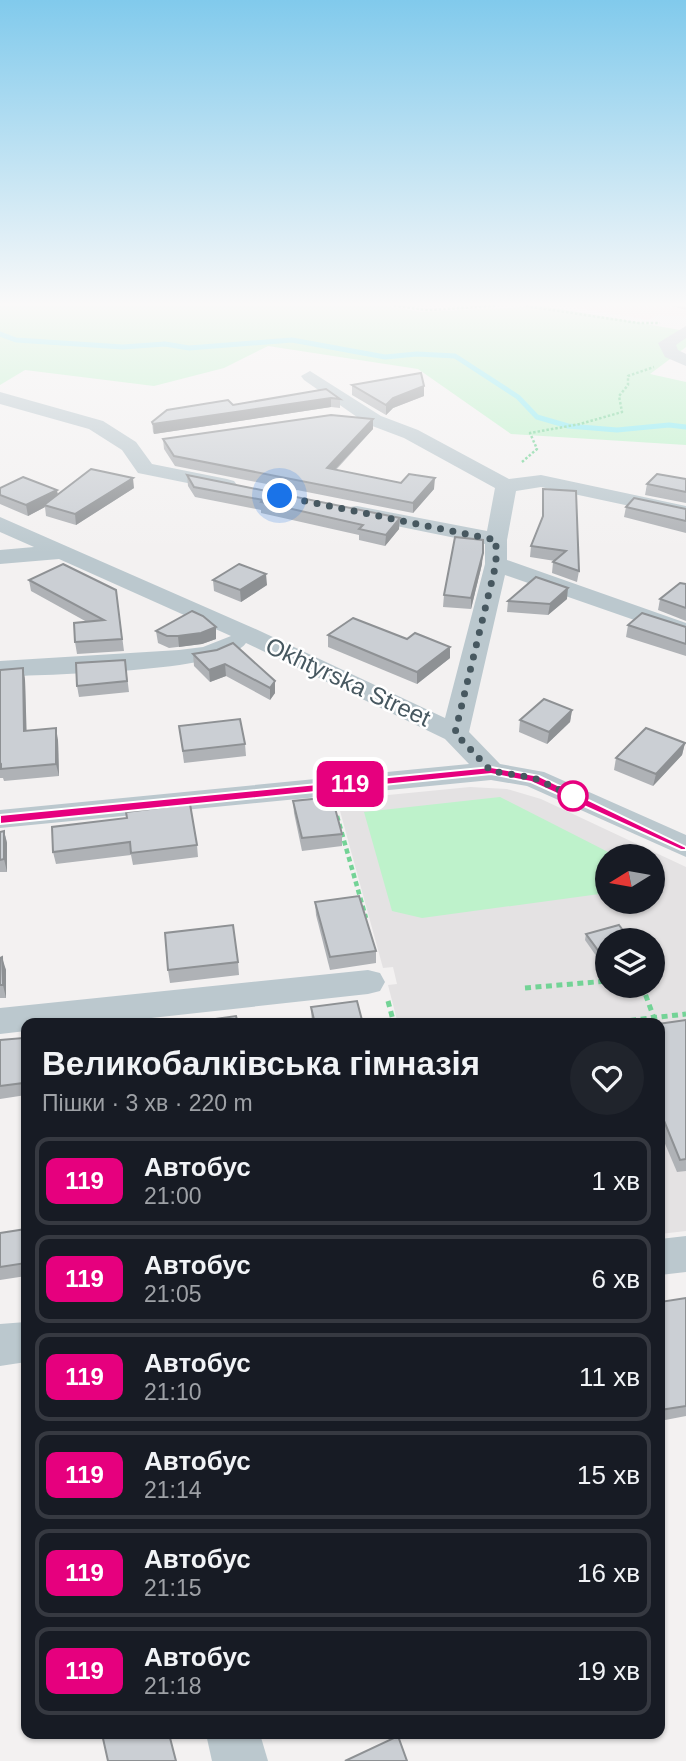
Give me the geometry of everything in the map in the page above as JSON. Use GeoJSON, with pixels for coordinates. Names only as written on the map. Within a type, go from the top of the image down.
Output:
{"type":"FeatureCollection","features":[{"type":"Feature","properties":{"kind":"street"},"geometry":{"type":"LineString","coordinates":[[328,388],[374,420],[411,434],[506,486],[541,481],[593,489],[686,512]]}},
{"type":"Feature","properties":{"kind":"street"},"geometry":{"type":"LineString","coordinates":[[0,398],[96,425],[129,446],[145,469],[253,491]]}},
{"type":"Feature","properties":{"kind":"street"},"geometry":{"type":"LineString","coordinates":[[331,416],[374,420]]}},
{"type":"Feature","properties":{"kind":"street"},"geometry":{"type":"LineString","coordinates":[[129,446],[154,442]]}},
{"type":"Feature","properties":{"kind":"street"},"geometry":{"type":"LineString","coordinates":[[455,733],[496,552],[506,486]]}},
{"type":"Feature","properties":{"kind":"street"},"geometry":{"type":"LineString","coordinates":[[334,507],[496,552],[686,631]]}},
{"type":"Feature","properties":{"kind":"street","name":"Okhtyrska Street"},"geometry":{"type":"LineString","coordinates":[[0,524],[251,636],[455,733],[491,771]]}},
{"type":"Feature","properties":{"kind":"street"},"geometry":{"type":"LineString","coordinates":[[0,557],[62,552]]}},
{"type":"Feature","properties":{"kind":"street"},"geometry":{"type":"LineString","coordinates":[[0,669],[179,658],[208,654],[251,636]]}},
{"type":"Feature","properties":{"kind":"street"},"geometry":{"type":"LineString","coordinates":[[0,819],[491,771],[534,778],[686,847]]}},
{"type":"Feature","properties":{"kind":"street"},"geometry":{"type":"LineString","coordinates":[[32,1018],[377,986]]}},
{"type":"Feature","properties":{"kind":"street"},"geometry":{"type":"LineString","coordinates":[[0,1021],[21,1019]]}},
{"type":"Feature","properties":{"kind":"street"},"geometry":{"type":"LineString","coordinates":[[665,1256],[686,1254]]}},
{"type":"Feature","properties":{"kind":"street"},"geometry":{"type":"LineString","coordinates":[[0,1345],[21,1343]]}},
{"type":"Feature","properties":{"kind":"street"},"geometry":{"type":"LineString","coordinates":[[234,1739],[240,1761]]}},
{"type":"Feature","properties":{"kind":"path"},"geometry":{"type":"LineString","coordinates":[[506,486],[505,477],[537,449],[530,433],[580,424],[622,412],[619,396],[626,388]]}},
{"type":"Feature","properties":{"kind":"path"},"geometry":{"type":"LineString","coordinates":[[335,808],[369,927]]}},
{"type":"Feature","properties":{"kind":"path"},"geometry":{"type":"LineString","coordinates":[[525,988],[595,982]]}},
{"type":"Feature","properties":{"kind":"path"},"geometry":{"type":"LineString","coordinates":[[377,986],[391,1018]]}},
{"type":"Feature","properties":{"kind":"path"},"geometry":{"type":"LineString","coordinates":[[647,998],[654,1018],[686,1014]]}},
{"type":"Feature","properties":{"kind":"shaded area"},"geometry":{"type":"Polygon","coordinates":[[[470,787],[507,789],[541,799],[637,844],[595,844],[595,914],[665,914],[665,857],[686,867],[686,1231],[665,1233],[665,1018],[396,1018],[388,985],[397,984],[393,967],[383,968],[337,800],[470,787]]]}},
{"type":"Feature","properties":{"kind":"green space"},"geometry":{"type":"Polygon","coordinates":[[[445,388],[686,388],[686,445],[511,434],[445,388]]]}},
{"type":"Feature","properties":{"kind":"green space"},"geometry":{"type":"Polygon","coordinates":[[[500,797],[595,845],[595,895],[422,918],[392,911],[364,812],[500,797]]]}},
{"type":"Feature","properties":{"kind":"building"},"geometry":{"type":"Polygon","coordinates":[[[357,388],[418,388],[393,398],[386,405],[357,388]]]}},
{"type":"Feature","properties":{"kind":"building"},"geometry":{"type":"Polygon","coordinates":[[[326,389],[340,399],[331,398],[153,424],[152,422],[167,410],[228,400],[233,405],[326,389]]]}},
{"type":"Feature","properties":{"kind":"building"},"geometry":{"type":"Polygon","coordinates":[[[331,415],[373,419],[327,468],[401,483],[409,474],[435,478],[413,503],[174,456],[163,439],[331,415]]]}},
{"type":"Feature","properties":{"kind":"building"},"geometry":{"type":"Polygon","coordinates":[[[91,469],[133,478],[75,514],[44,505],[91,469]]]}},
{"type":"Feature","properties":{"kind":"building"},"geometry":{"type":"Polygon","coordinates":[[[657,474],[686,479],[686,492],[647,484],[657,474]]]}},
{"type":"Feature","properties":{"kind":"building"},"geometry":{"type":"Polygon","coordinates":[[[187,475],[400,518],[386,535],[359,529],[363,525],[261,502],[263,500],[194,487],[187,475]]]}},
{"type":"Feature","properties":{"kind":"building"},"geometry":{"type":"Polygon","coordinates":[[[23,477],[57,490],[26,505],[0,495],[0,488],[23,477]]]}},
{"type":"Feature","properties":{"kind":"building"},"geometry":{"type":"Polygon","coordinates":[[[543,489],[576,491],[579,571],[553,562],[566,551],[531,546],[543,516],[543,489]]]}},
{"type":"Feature","properties":{"kind":"building"},"geometry":{"type":"Polygon","coordinates":[[[634,498],[686,509],[686,521],[626,507],[634,498]]]}},
{"type":"Feature","properties":{"kind":"building"},"geometry":{"type":"Polygon","coordinates":[[[455,537],[483,540],[483,553],[471,598],[444,595],[455,537]]]}},
{"type":"Feature","properties":{"kind":"building"},"geometry":{"type":"Polygon","coordinates":[[[63,564],[116,590],[122,639],[75,642],[74,623],[104,620],[29,580],[63,564]]]}},
{"type":"Feature","properties":{"kind":"building"},"geometry":{"type":"Polygon","coordinates":[[[239,564],[266,574],[240,590],[213,580],[239,564]]]}},
{"type":"Feature","properties":{"kind":"building"},"geometry":{"type":"Polygon","coordinates":[[[536,577],[568,588],[550,604],[508,601],[536,577]]]}},
{"type":"Feature","properties":{"kind":"building"},"geometry":{"type":"Polygon","coordinates":[[[680,583],[686,584],[686,608],[660,599],[680,583]]]}},
{"type":"Feature","properties":{"kind":"building"},"geometry":{"type":"Polygon","coordinates":[[[192,611],[216,627],[201,633],[178,636],[167,636],[156,631],[192,611]]]}},
{"type":"Feature","properties":{"kind":"building"},"geometry":{"type":"Polygon","coordinates":[[[642,613],[686,627],[686,644],[628,625],[642,613]]]}},
{"type":"Feature","properties":{"kind":"building"},"geometry":{"type":"Polygon","coordinates":[[[353,618],[407,639],[415,633],[450,647],[417,672],[328,635],[353,618]]]}},
{"type":"Feature","properties":{"kind":"building"},"geometry":{"type":"Polygon","coordinates":[[[233,643],[275,681],[270,688],[225,664],[209,670],[193,654],[217,650],[233,643]]]}},
{"type":"Feature","properties":{"kind":"building"},"geometry":{"type":"Polygon","coordinates":[[[125,660],[127,681],[77,686],[76,663],[125,660]]]}},
{"type":"Feature","properties":{"kind":"building"},"geometry":{"type":"Polygon","coordinates":[[[23,668],[24,731],[56,728],[56,764],[1,769],[0,670],[23,668]]]}},
{"type":"Feature","properties":{"kind":"building"},"geometry":{"type":"Polygon","coordinates":[[[544,699],[572,710],[549,732],[520,720],[544,699]]]}},
{"type":"Feature","properties":{"kind":"building"},"geometry":{"type":"Polygon","coordinates":[[[240,719],[245,744],[183,751],[179,726],[240,719]]]}},
{"type":"Feature","properties":{"kind":"building"},"geometry":{"type":"Polygon","coordinates":[[[646,728],[685,743],[656,774],[616,758],[646,728]]]}},
{"type":"Feature","properties":{"kind":"building"},"geometry":{"type":"Polygon","coordinates":[[[332,797],[342,834],[302,838],[293,801],[332,797]]]}},
{"type":"Feature","properties":{"kind":"building"},"geometry":{"type":"Polygon","coordinates":[[[190,804],[197,845],[131,853],[130,842],[53,852],[52,827],[127,818],[126,812],[190,804]]]}},
{"type":"Feature","properties":{"kind":"building"},"geometry":{"type":"Polygon","coordinates":[[[4,831],[4,859],[0,860],[0,832],[4,831]]]}},
{"type":"Feature","properties":{"kind":"building"},"geometry":{"type":"Polygon","coordinates":[[[359,896],[376,951],[330,957],[315,902],[359,896]]]}},
{"type":"Feature","properties":{"kind":"building"},"geometry":{"type":"Polygon","coordinates":[[[233,925],[238,962],[168,970],[165,933],[233,925]]]}},
{"type":"Feature","properties":{"kind":"building"},"geometry":{"type":"Polygon","coordinates":[[[595,932],[595,946],[586,934],[595,932]]]}},
{"type":"Feature","properties":{"kind":"building"},"geometry":{"type":"Polygon","coordinates":[[[2,957],[3,985],[0,985],[0,958],[2,957]]]}},
{"type":"Feature","properties":{"kind":"building"},"geometry":{"type":"Polygon","coordinates":[[[357,1001],[361,1018],[314,1018],[311,1007],[357,1001]]]}},
{"type":"Feature","properties":{"kind":"building"},"geometry":{"type":"Polygon","coordinates":[[[686,1020],[686,1159],[680,1160],[665,1123],[665,1023],[686,1020]]]}},
{"type":"Feature","properties":{"kind":"building"},"geometry":{"type":"Polygon","coordinates":[[[21,1038],[21,1083],[0,1086],[0,1040],[21,1038]]]}},
{"type":"Feature","properties":{"kind":"building"},"geometry":{"type":"Polygon","coordinates":[[[21,1230],[21,1264],[0,1267],[0,1233],[21,1230]]]}},
{"type":"Feature","properties":{"kind":"building"},"geometry":{"type":"Polygon","coordinates":[[[686,1298],[686,1406],[665,1409],[665,1301],[686,1298]]]}},
{"type":"Feature","properties":{"kind":"building"},"geometry":{"type":"Polygon","coordinates":[[[103,1739],[170,1739],[176,1761],[108,1761],[103,1739]]]}},
{"type":"Feature","properties":{"kind":"building"},"geometry":{"type":"Polygon","coordinates":[[[392,1739],[399,1739],[407,1761],[345,1761],[392,1739]]]}},
{"type":"Feature","properties":{"kind":"waterway"},"geometry":{"type":"LineString","coordinates":[[504,388],[518,397],[537,417],[568,426],[617,430],[669,425],[686,427]]}},
{"type":"Feature","properties":{"kind":"bus line","name":"119"},"geometry":{"type":"LineString","coordinates":[[0,819],[491,771],[534,778],[686,847]]}},
{"type":"Feature","properties":{"kind":"route"},"geometry":{"type":"LineString","coordinates":[[280,496],[496,540],[496,564],[455,733],[491,771],[534,778],[573,796]]}}]}
